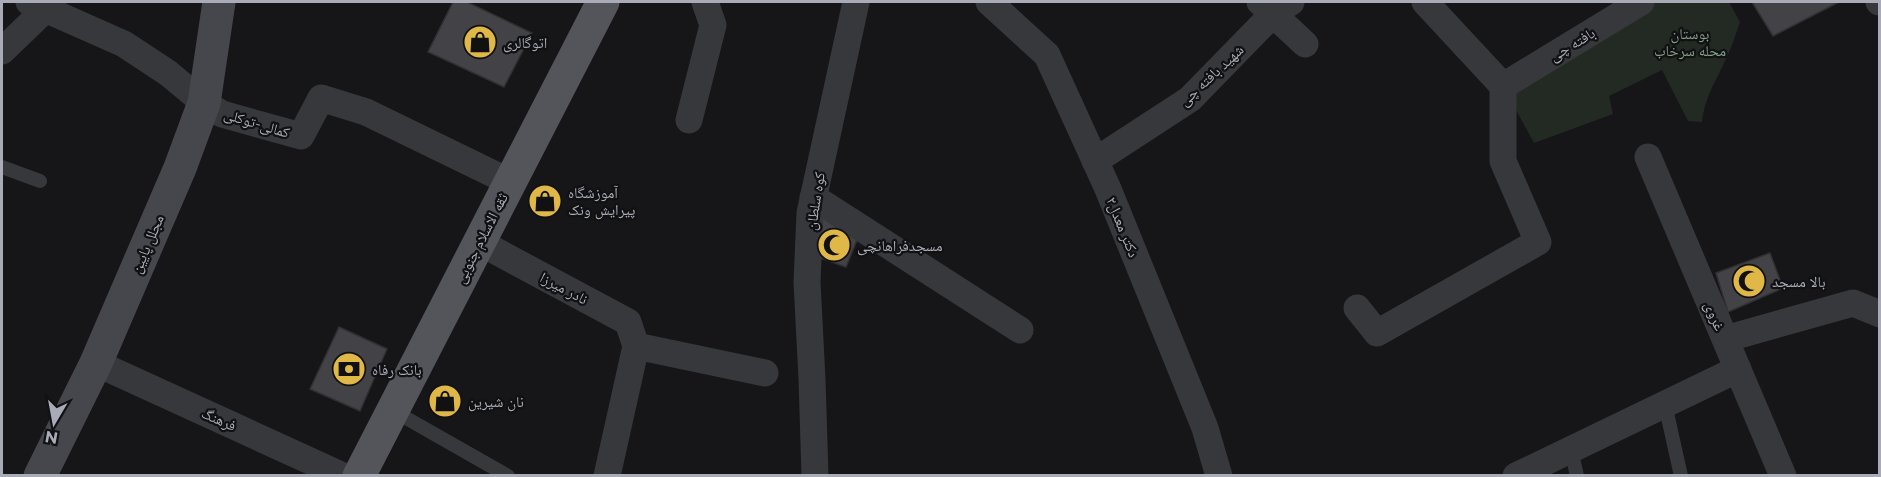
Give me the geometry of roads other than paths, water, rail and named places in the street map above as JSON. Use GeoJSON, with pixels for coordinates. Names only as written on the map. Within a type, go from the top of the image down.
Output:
{"type":"FeatureCollection","features":[{"type":"Feature","properties":{"kind":"main road","name":"ثقه الاسلام جنوبی"},"geometry":{"type":"LineString","coordinates":[[359,476],[603,2]]}},
{"type":"Feature","properties":{"kind":"street","name":"مجلل پایین"},"geometry":{"type":"LineString","coordinates":[[40,476],[96,363],[180,168],[204,103],[219,2]]}},
{"type":"Feature","properties":{"kind":"street"},"geometry":{"type":"LineString","coordinates":[[689,120],[713,25],[705,2]]}},
{"type":"Feature","properties":{"kind":"street","name":"کوه سلطان"},"geometry":{"type":"LineString","coordinates":[[814,476],[813,379],[807,269],[810,213],[856,2]]}},
{"type":"Feature","properties":{"kind":"street","name":"دکتر معدل۲"},"geometry":{"type":"LineString","coordinates":[[989,2],[1047,55],[1095,161],[1205,428],[1219,476]]}},
{"type":"Feature","properties":{"kind":"street"},"geometry":{"type":"LineString","coordinates":[[1357,308],[1377,333],[1538,242],[1503,161],[1503,86],[1425,2]]}},
{"type":"Feature","properties":{"kind":"street","name":"بافته چی"},"geometry":{"type":"LineString","coordinates":[[1503,86],[1641,2]]}},
{"type":"Feature","properties":{"kind":"street","name":"کمالی-توکلی"},"geometry":{"type":"LineString","coordinates":[[42,4],[124,44],[222,114],[301,136],[321,98],[366,112],[510,182]]}},
{"type":"Feature","properties":{"kind":"street"},"geometry":{"type":"LineString","coordinates":[[2,51],[42,4]]}},
{"type":"Feature","properties":{"kind":"street"},"geometry":{"type":"LineString","coordinates":[[1275,6],[1305,44]]}},
{"type":"Feature","properties":{"kind":"street","name":"شهید بافته چی"},"geometry":{"type":"LineString","coordinates":[[1095,161],[1190,99],[1275,6]]}},
{"type":"Feature","properties":{"kind":"street","name":"غروی"},"geometry":{"type":"LineString","coordinates":[[1648,157],[1783,476]]}},
{"type":"Feature","properties":{"kind":"street"},"geometry":{"type":"LineString","coordinates":[[813,197],[1020,330]]}},
{"type":"Feature","properties":{"kind":"street","name":"نادر میرزا"},"geometry":{"type":"LineString","coordinates":[[479,242],[628,322],[636,346]]}},
{"type":"Feature","properties":{"kind":"street"},"geometry":{"type":"LineString","coordinates":[[1725,339],[1853,303],[1880,314]]}},
{"type":"Feature","properties":{"kind":"street"},"geometry":{"type":"LineString","coordinates":[[607,476],[636,346],[765,373]]}},
{"type":"Feature","properties":{"kind":"street","name":"فرهنگ"},"geometry":{"type":"LineString","coordinates":[[96,363],[343,476]]}},
{"type":"Feature","properties":{"kind":"street"},"geometry":{"type":"LineString","coordinates":[[1516,476],[1738,369]]}},
{"type":"Feature","properties":{"kind":"lane"},"geometry":{"type":"LineString","coordinates":[[2,167],[40,182]]}},
{"type":"Feature","properties":{"kind":"lane"},"geometry":{"type":"LineString","coordinates":[[1665,404],[1681,476]]}},
{"type":"Feature","properties":{"kind":"lane"},"geometry":{"type":"LineString","coordinates":[[393,410],[508,476]]}},
{"type":"Feature","properties":{"kind":"lane"},"geometry":{"type":"LineString","coordinates":[[1570,449],[1576,476]]}},
{"type":"Feature","properties":{"kind":"place","name":"اتوگالری"},"geometry":{"type":"Point","coordinates":[480,42]}},
{"type":"Feature","properties":{"kind":"place","name":"آموزشگاه پیرایش ونک"},"geometry":{"type":"Point","coordinates":[545,201]}},
{"type":"Feature","properties":{"kind":"place","name":"مسجدفراهانچی"},"geometry":{"type":"Point","coordinates":[834,245]}},
{"type":"Feature","properties":{"kind":"place","name":"بالا مسجد"},"geometry":{"type":"Point","coordinates":[1749,281]}},
{"type":"Feature","properties":{"kind":"place","name":"بانک رفاه"},"geometry":{"type":"Point","coordinates":[349,369]}},
{"type":"Feature","properties":{"kind":"place","name":"نان شیرین"},"geometry":{"type":"Point","coordinates":[445,401]}},
{"type":"Feature","properties":{"kind":"park label","name":"بوستان محله سرخاب"},"geometry":{"type":"Point","coordinates":[1690,42]}}]}
